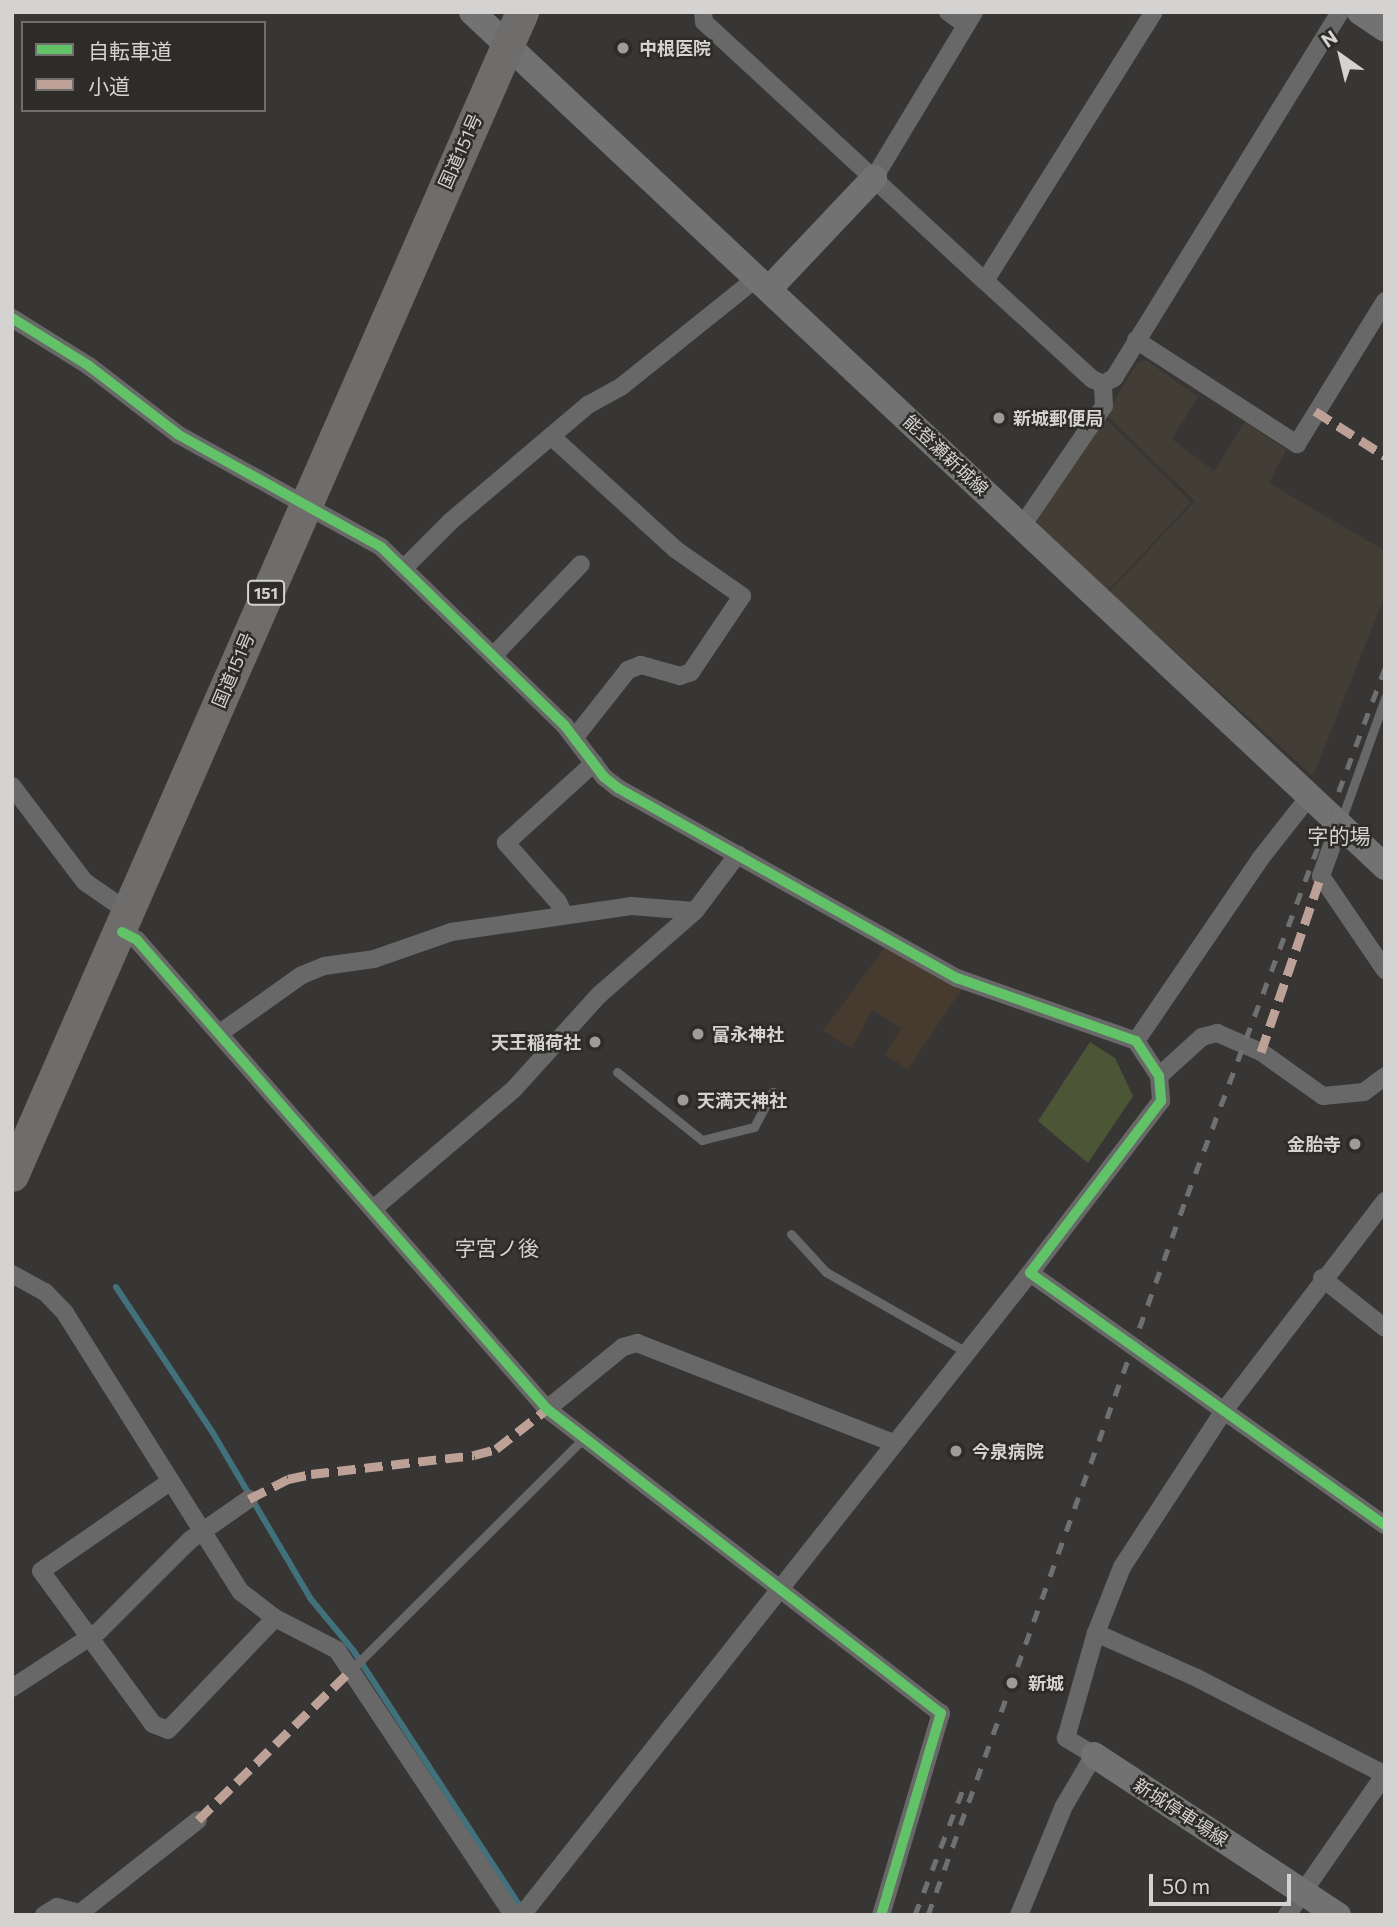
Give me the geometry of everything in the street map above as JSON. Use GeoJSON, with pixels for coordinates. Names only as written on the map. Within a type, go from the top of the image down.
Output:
{"type":"FeatureCollection","features":[{"type":"Feature","properties":{"kind":"highway","name":"国道151号"},"geometry":{"type":"LineString","coordinates":[[12,1175],[126,923],[303,507],[522,12]]}},
{"type":"Feature","properties":{"kind":"main road","name":"能登瀬新城線"},"geometry":{"type":"LineString","coordinates":[[472,12],[1022,526],[1308,798],[1385,867]]}},
{"type":"Feature","properties":{"kind":"main road"},"geometry":{"type":"LineString","coordinates":[[1360,12],[1385,29]]}},
{"type":"Feature","properties":{"kind":"main road"},"geometry":{"type":"LineString","coordinates":[[763,283],[874,178]]}},
{"type":"Feature","properties":{"kind":"main road","name":"新城停車場線"},"geometry":{"type":"LineString","coordinates":[[1094,1755],[1338,1915]]}},
{"type":"Feature","properties":{"kind":"street"},"geometry":{"type":"LineString","coordinates":[[703,12],[704,22],[985,281],[1103,384],[1104,406],[1022,526]]}},
{"type":"Feature","properties":{"kind":"street"},"geometry":{"type":"LineString","coordinates":[[874,178],[970,19],[948,12]]}},
{"type":"Feature","properties":{"kind":"street"},"geometry":{"type":"LineString","coordinates":[[985,281],[1154,12]]}},
{"type":"Feature","properties":{"kind":"street"},"geometry":{"type":"LineString","coordinates":[[1103,384],[1114,378],[1340,12]]}},
{"type":"Feature","properties":{"kind":"street"},"geometry":{"type":"LineString","coordinates":[[404,568],[551,436],[763,283]]}},
{"type":"Feature","properties":{"kind":"street"},"geometry":{"type":"LineString","coordinates":[[1136,340],[1297,443],[1385,301]]}},
{"type":"Feature","properties":{"kind":"street"},"geometry":{"type":"LineString","coordinates":[[12,318],[89,366],[179,435],[303,507],[358,531],[404,568],[575,737],[594,763],[618,788],[957,978],[1136,1041],[1159,1076],[1161,1101],[968,1353],[893,1443],[779,1591],[521,1912],[358,1665],[337,1650],[275,1618],[241,1592],[65,1313],[45,1292],[12,1274]]}},
{"type":"Feature","properties":{"kind":"street"},"geometry":{"type":"LineString","coordinates":[[551,436],[675,548],[742,596],[691,672],[680,676],[641,665],[628,670],[575,737]]}},
{"type":"Feature","properties":{"kind":"street"},"geometry":{"type":"LineString","coordinates":[[493,656],[581,564]]}},
{"type":"Feature","properties":{"kind":"street"},"geometry":{"type":"LineString","coordinates":[[563,913],[558,902],[506,843],[594,763]]}},
{"type":"Feature","properties":{"kind":"street"},"geometry":{"type":"LineString","coordinates":[[12,786],[85,882],[126,923],[137,940],[547,1409],[779,1591],[941,1713],[881,1915]]}},
{"type":"Feature","properties":{"kind":"street"},"geometry":{"type":"LineString","coordinates":[[1136,1041],[1260,859],[1308,798]]}},
{"type":"Feature","properties":{"kind":"street"},"geometry":{"type":"LineString","coordinates":[[1339,826],[1321,876],[1385,970]]}},
{"type":"Feature","properties":{"kind":"street"},"geometry":{"type":"LineString","coordinates":[[373,1209],[514,1089],[599,995],[695,912],[738,854]]}},
{"type":"Feature","properties":{"kind":"street"},"geometry":{"type":"LineString","coordinates":[[220,1033],[302,975],[324,966],[374,959],[451,932],[563,913],[631,906],[695,912]]}},
{"type":"Feature","properties":{"kind":"street"},"geometry":{"type":"LineString","coordinates":[[1159,1076],[1202,1037],[1217,1033],[1261,1052],[1323,1096],[1364,1092],[1385,1076]]}},
{"type":"Feature","properties":{"kind":"street"},"geometry":{"type":"LineString","coordinates":[[1019,1915],[1064,1806],[1094,1755],[1066,1738],[1110,1590],[1140,1536],[1223,1412],[1322,1278],[1385,1201]]}},
{"type":"Feature","properties":{"kind":"street"},"geometry":{"type":"LineString","coordinates":[[1030,1273],[1385,1525]]}},
{"type":"Feature","properties":{"kind":"street"},"geometry":{"type":"LineString","coordinates":[[1322,1278],[1385,1328]]}},
{"type":"Feature","properties":{"kind":"street"},"geometry":{"type":"LineString","coordinates":[[547,1409],[623,1347],[637,1343],[893,1443]]}},
{"type":"Feature","properties":{"kind":"street"},"geometry":{"type":"LineString","coordinates":[[171,1481],[41,1571],[153,1724],[169,1730],[275,1618]]}},
{"type":"Feature","properties":{"kind":"street"},"geometry":{"type":"LineString","coordinates":[[12,1688],[91,1637],[202,1530],[249,1499]]}},
{"type":"Feature","properties":{"kind":"street"},"geometry":{"type":"LineString","coordinates":[[1096,1633],[1197,1678],[1385,1774],[1287,1915]]}},
{"type":"Feature","properties":{"kind":"street"},"geometry":{"type":"LineString","coordinates":[[44,1915],[57,1907],[80,1914],[198,1820]]}},
{"type":"Feature","properties":{"kind":"lane"},"geometry":{"type":"LineString","coordinates":[[1339,826],[1385,698]]}},
{"type":"Feature","properties":{"kind":"lane"},"geometry":{"type":"LineString","coordinates":[[617,1072],[702,1140],[754,1127],[773,1092]]}},
{"type":"Feature","properties":{"kind":"lane"},"geometry":{"type":"LineString","coordinates":[[791,1234],[826,1272],[968,1353]]}},
{"type":"Feature","properties":{"kind":"lane"},"geometry":{"type":"LineString","coordinates":[[358,1665],[583,1439]]}},
{"type":"Feature","properties":{"kind":"shaded area"},"geometry":{"type":"Polygon","coordinates":[[[1146,360],[1198,397],[1172,439],[1214,471],[1245,422],[1286,450],[1269,483],[1385,551],[1385,595],[1313,776],[1109,592],[1195,501],[1106,415],[1138,362],[1146,360]]]}},
{"type":"Feature","properties":{"kind":"shaded area"},"geometry":{"type":"Polygon","coordinates":[[[1104,417],[1191,502],[1108,591],[1036,522],[1104,417]]]}},
{"type":"Feature","properties":{"kind":"shaded area"},"geometry":{"type":"Polygon","coordinates":[[[885,947],[962,989],[908,1069],[885,1055],[901,1028],[872,1010],[852,1048],[823,1031],[885,947]]]}},
{"type":"Feature","properties":{"kind":"green space"},"geometry":{"type":"Polygon","coordinates":[[[1090,1042],[1115,1058],[1133,1096],[1088,1163],[1038,1121],[1090,1042]]]}},
{"type":"Feature","properties":{"kind":"waterway"},"geometry":{"type":"LineString","coordinates":[[116,1287],[213,1433],[310,1598],[353,1650],[522,1909]]}},
{"type":"Feature","properties":{"kind":"railway"},"geometry":{"type":"LineString","coordinates":[[928,1915],[1187,1196],[1385,668]]}},
{"type":"Feature","properties":{"kind":"railway"},"geometry":{"type":"LineString","coordinates":[[915,1915],[965,1784]]}},
{"type":"Feature","properties":{"kind":"marked path"},"geometry":{"type":"LineString","coordinates":[[1315,411],[1385,456]]}},
{"type":"Feature","properties":{"kind":"marked path"},"geometry":{"type":"LineString","coordinates":[[1261,1052],[1321,876]]}},
{"type":"Feature","properties":{"kind":"marked path"},"geometry":{"type":"LineString","coordinates":[[249,1499],[288,1479],[311,1474],[474,1455],[496,1449],[547,1409]]}},
{"type":"Feature","properties":{"kind":"marked path"},"geometry":{"type":"LineString","coordinates":[[198,1820],[351,1670]]}},
{"type":"Feature","properties":{"kind":"cycle path"},"geometry":{"type":"LineString","coordinates":[[12,318],[89,366],[179,435],[381,547],[565,726],[604,777],[618,788],[957,978],[1136,1041],[1159,1076],[1161,1101],[1030,1273],[1385,1525]]}},
{"type":"Feature","properties":{"kind":"cycle path"},"geometry":{"type":"LineString","coordinates":[[122,932],[137,940],[547,1409],[941,1713],[881,1915]]}},
{"type":"Feature","properties":{"kind":"place","name":"中根医院"},"geometry":{"type":"Point","coordinates":[623,48]}},
{"type":"Feature","properties":{"kind":"place","name":"新城郵便局"},"geometry":{"type":"Point","coordinates":[999,418]}},
{"type":"Feature","properties":{"kind":"place","name":"富永神社"},"geometry":{"type":"Point","coordinates":[698,1034]}},
{"type":"Feature","properties":{"kind":"place","name":"天王稲荷社"},"geometry":{"type":"Point","coordinates":[595,1042]}},
{"type":"Feature","properties":{"kind":"place","name":"天満天神社"},"geometry":{"type":"Point","coordinates":[683,1100]}},
{"type":"Feature","properties":{"kind":"place","name":"金胎寺"},"geometry":{"type":"Point","coordinates":[1355,1144]}},
{"type":"Feature","properties":{"kind":"place","name":"今泉病院"},"geometry":{"type":"Point","coordinates":[956,1451]}},
{"type":"Feature","properties":{"kind":"place","name":"新城"},"geometry":{"type":"Point","coordinates":[1012,1683]}},
{"type":"Feature","properties":{"kind":"district","name":"字的場"},"geometry":{"type":"Point","coordinates":[1339,836]}},
{"type":"Feature","properties":{"kind":"district","name":"字宮ノ後"},"geometry":{"type":"Point","coordinates":[497,1248]}}]}
